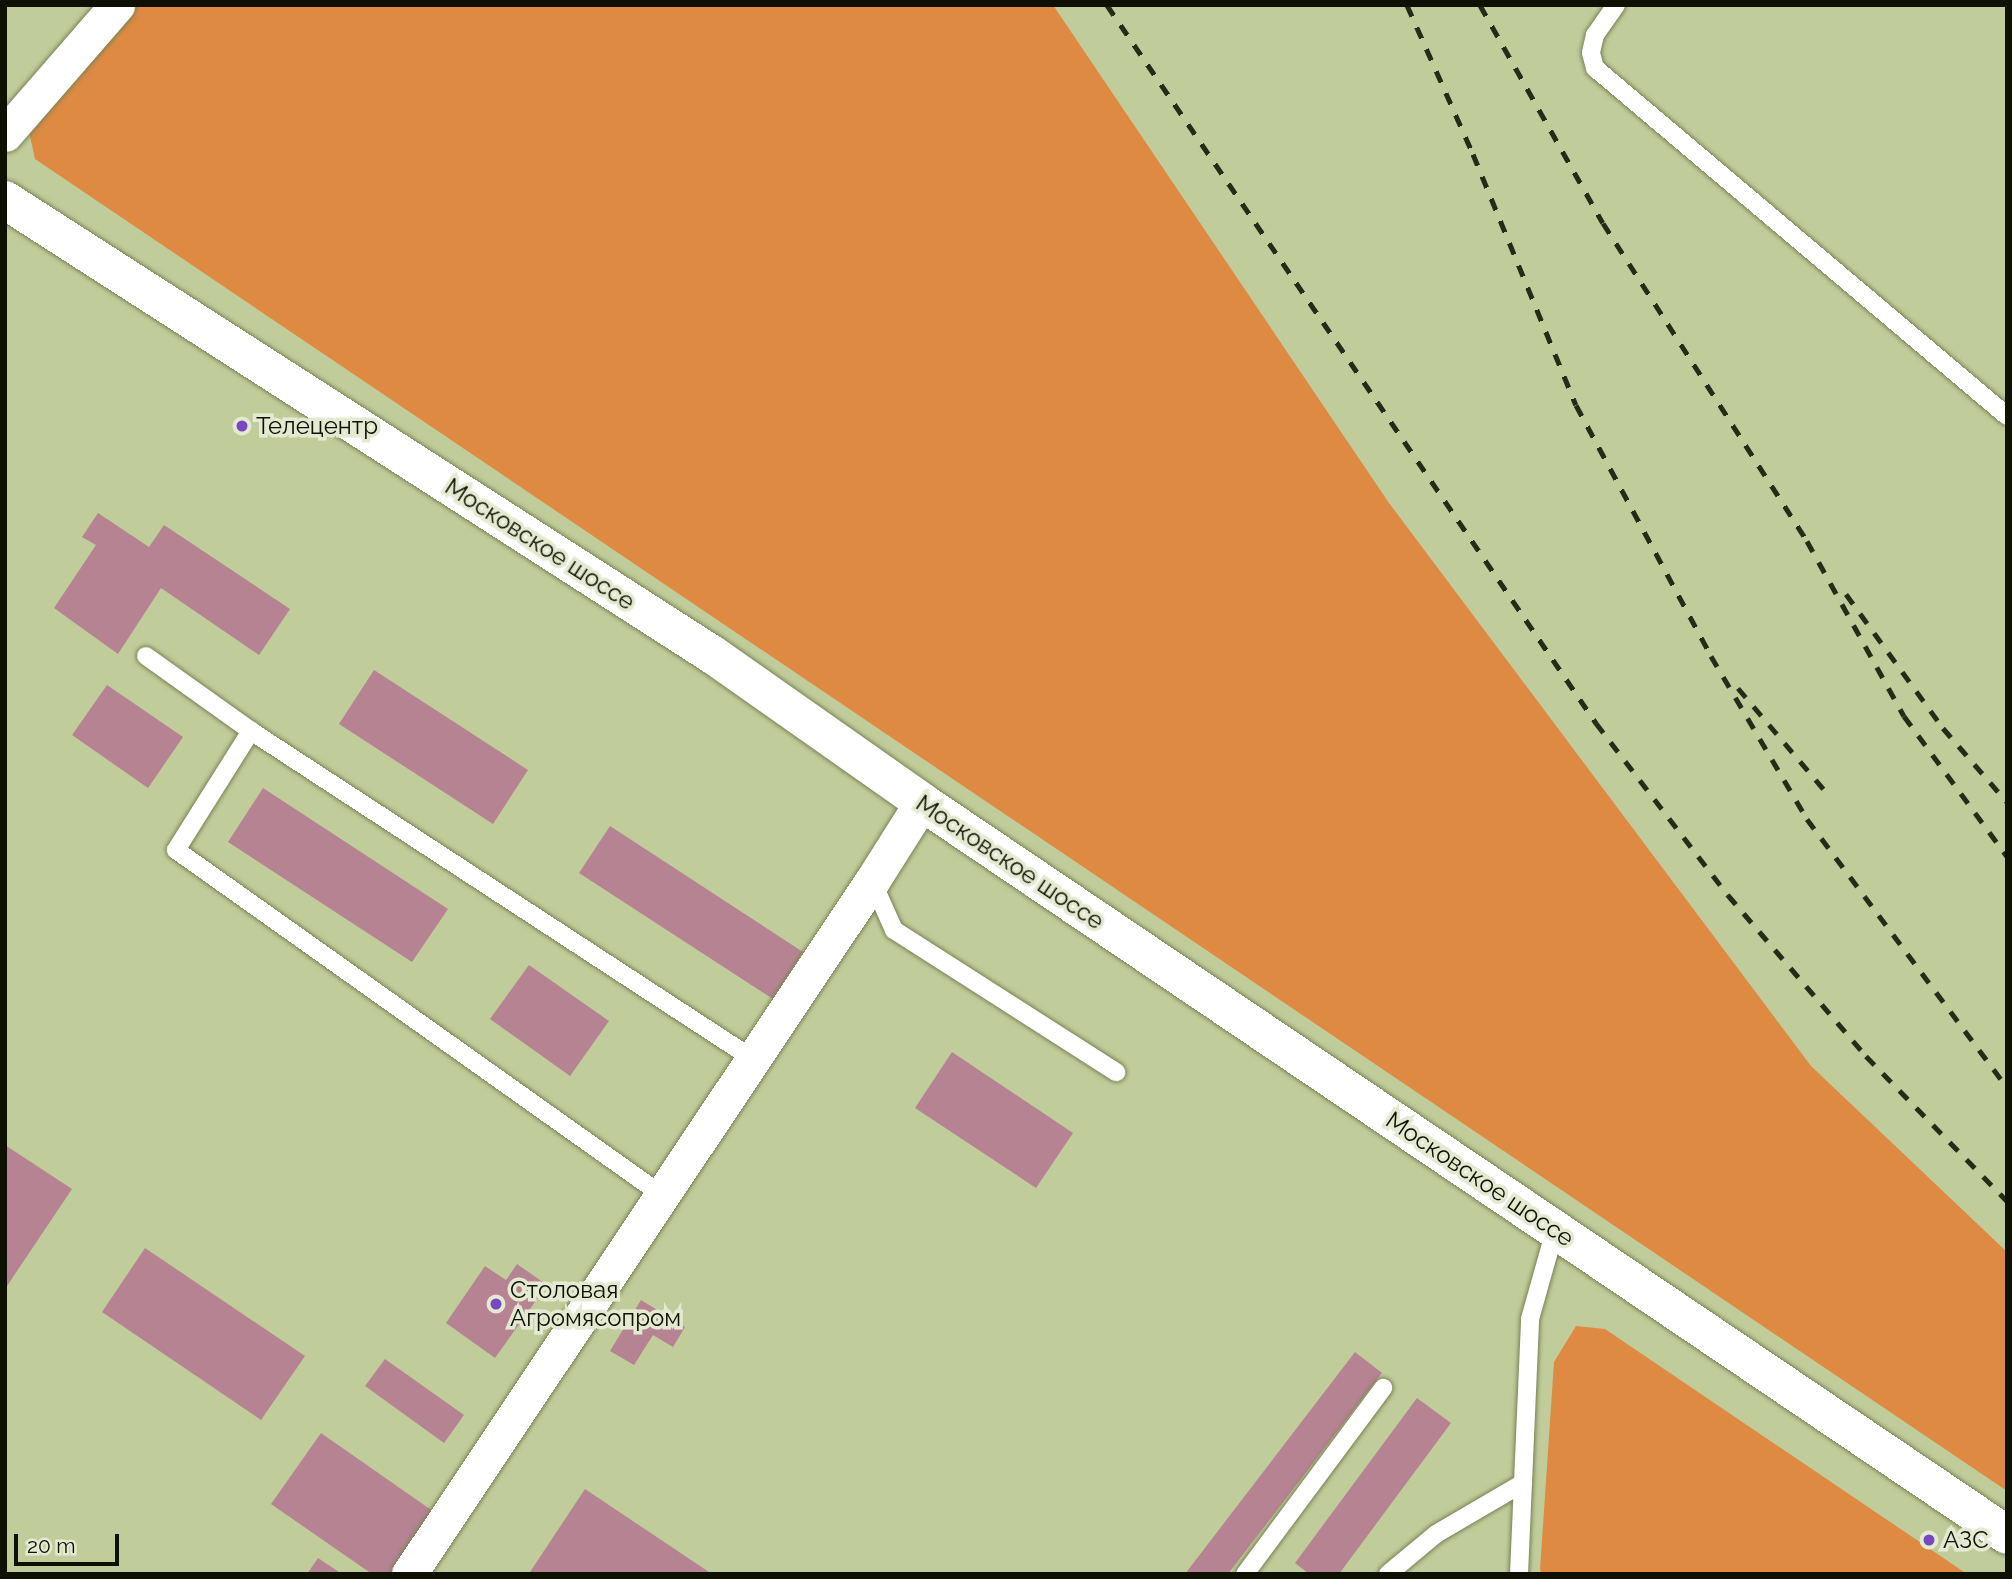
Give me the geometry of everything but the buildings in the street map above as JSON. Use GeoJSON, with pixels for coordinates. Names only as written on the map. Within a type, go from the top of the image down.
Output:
{"type":"FeatureCollection","features":[{"type":"Feature","properties":{"kind":"main road","name":"Московское шоссе"},"geometry":{"type":"LineString","coordinates":[[5,200],[713,655],[922,802],[2007,1535]]}},
{"type":"Feature","properties":{"kind":"street"},"geometry":{"type":"LineString","coordinates":[[5,134],[117,5]]}},
{"type":"Feature","properties":{"kind":"street"},"geometry":{"type":"LineString","coordinates":[[409,1574],[922,802]]}},
{"type":"Feature","properties":{"kind":"lane"},"geometry":{"type":"LineString","coordinates":[[1616,5],[1595,35],[1591,53],[1595,68],[2007,416]]}},
{"type":"Feature","properties":{"kind":"lane"},"geometry":{"type":"LineString","coordinates":[[146,656],[251,731],[753,1059]]}},
{"type":"Feature","properties":{"kind":"lane"},"geometry":{"type":"LineString","coordinates":[[251,731],[176,850],[662,1195]]}},
{"type":"Feature","properties":{"kind":"lane"},"geometry":{"type":"LineString","coordinates":[[872,881],[894,930],[1116,1072]]}},
{"type":"Feature","properties":{"kind":"lane"},"geometry":{"type":"LineString","coordinates":[[1519,1574],[1530,1319],[1555,1230]]}},
{"type":"Feature","properties":{"kind":"lane"},"geometry":{"type":"LineString","coordinates":[[1254,1571],[1383,1388]]}},
{"type":"Feature","properties":{"kind":"lane"},"geometry":{"type":"LineString","coordinates":[[1388,1574],[1436,1534],[1523,1483]]}},
{"type":"Feature","properties":{"kind":"shaded area"},"geometry":{"type":"Polygon","coordinates":[[[137,5],[1053,5],[1389,503],[1811,1066],[2007,1252],[2007,1491],[35,159],[28,127],[137,5]]]}},
{"type":"Feature","properties":{"kind":"shaded area"},"geometry":{"type":"Polygon","coordinates":[[[1576,1326],[1605,1329],[1967,1574],[1542,1574],[1540,1570],[1554,1362],[1576,1326]]]}},
{"type":"Feature","properties":{"kind":"railway"},"geometry":{"type":"LineString","coordinates":[[1107,5],[1596,723],[1728,895],[1866,1056],[2007,1201]]}},
{"type":"Feature","properties":{"kind":"railway"},"geometry":{"type":"LineString","coordinates":[[1407,5],[1473,154],[1576,405],[1711,656],[1807,819],[2007,1087]]}},
{"type":"Feature","properties":{"kind":"railway"},"geometry":{"type":"LineString","coordinates":[[1480,5],[1603,223],[1807,541],[1904,716],[2007,856]]}},
{"type":"Feature","properties":{"kind":"railway"},"geometry":{"type":"LineString","coordinates":[[1846,594],[1943,728],[2007,802]]}},
{"type":"Feature","properties":{"kind":"railway"},"geometry":{"type":"LineString","coordinates":[[1738,688],[1828,794]]}},
{"type":"Feature","properties":{"kind":"place","name":"Телецентр"},"geometry":{"type":"Point","coordinates":[242,426]}},
{"type":"Feature","properties":{"kind":"place","name":"Столовая Агромясопром"},"geometry":{"type":"Point","coordinates":[496,1304]}},
{"type":"Feature","properties":{"kind":"place","name":"АЗС"},"geometry":{"type":"Point","coordinates":[1929,1540]}}]}
